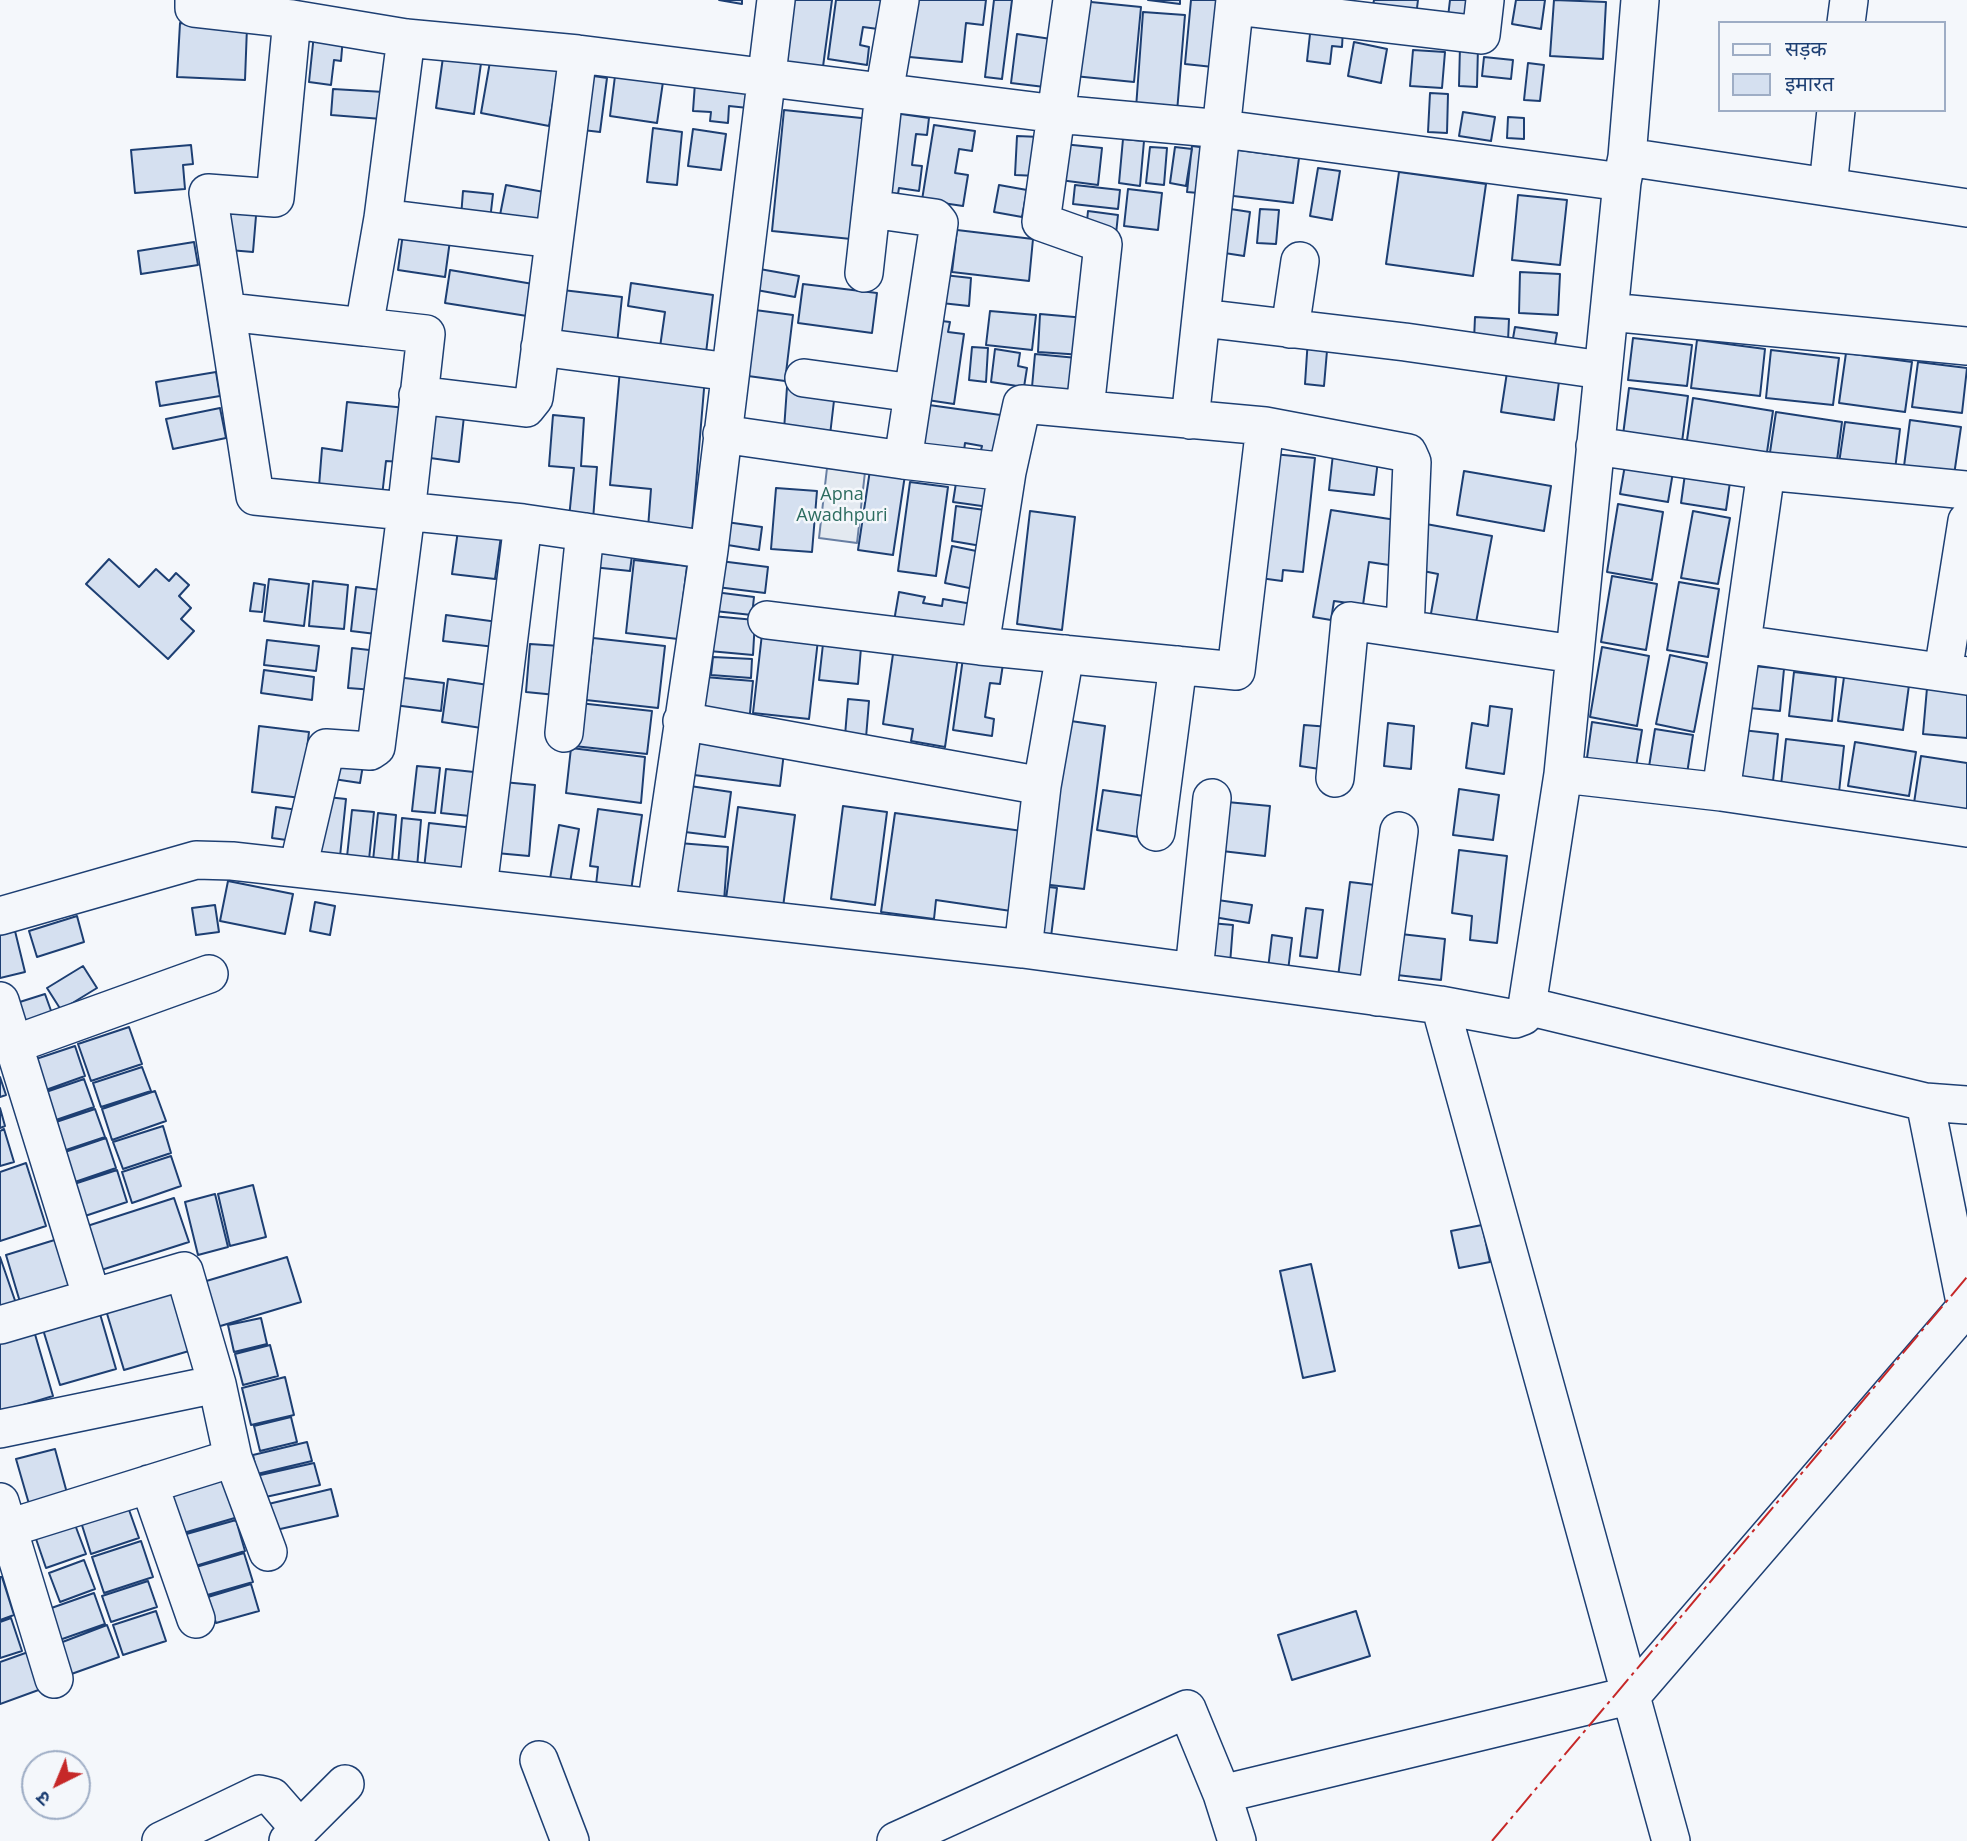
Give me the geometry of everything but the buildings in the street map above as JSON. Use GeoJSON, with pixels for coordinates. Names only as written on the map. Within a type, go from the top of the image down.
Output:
{"type":"FeatureCollection","features":[{"type":"Feature","properties":{"kind":"street"},"geometry":{"type":"LineString","coordinates":[[194,0],[194,8],[292,19],[406,38],[578,54],[1057,114],[1828,187],[1967,208]]}},
{"type":"Feature","properties":{"kind":"street"},"geometry":{"type":"LineString","coordinates":[[656,908],[709,550],[776,0]]}},
{"type":"Feature","properties":{"kind":"street"},"geometry":{"type":"LineString","coordinates":[[864,272],[884,93],[900,0]]}},
{"type":"Feature","properties":{"kind":"street"},"geometry":{"type":"LineString","coordinates":[[1072,0],[1041,222],[1103,244],[1085,409]]}},
{"type":"Feature","properties":{"kind":"street"},"geometry":{"type":"LineString","coordinates":[[1191,420],[1235,3],[1322,8],[1481,35],[1485,0]]}},
{"type":"Feature","properties":{"kind":"street"},"geometry":{"type":"LineString","coordinates":[[0,916],[196,860],[232,861],[1023,949],[1440,1005],[1515,1019],[1523,1016],[1527,1006],[1563,774],[1640,0]]}},
{"type":"Feature","properties":{"kind":"street"},"geometry":{"type":"LineString","coordinates":[[1846,21],[1849,0]]}},
{"type":"Feature","properties":{"kind":"street"},"geometry":{"type":"LineString","coordinates":[[292,19],[275,198],[208,193],[255,496],[523,523],[709,550]]}},
{"type":"Feature","properties":{"kind":"street"},"geometry":{"type":"LineString","coordinates":[[364,327],[383,218],[406,38]]}},
{"type":"Feature","properties":{"kind":"street"},"geometry":{"type":"LineString","coordinates":[[418,395],[526,408],[534,398],[578,54]]}},
{"type":"Feature","properties":{"kind":"street"},"geometry":{"type":"LineString","coordinates":[[1828,187],[1836,112]]}},
{"type":"Feature","properties":{"kind":"street"},"geometry":{"type":"LineString","coordinates":[[871,209],[935,218],[939,223],[903,460]]}},
{"type":"Feature","properties":{"kind":"street"},"geometry":{"type":"LineString","coordinates":[[383,218],[553,239]]}},
{"type":"Feature","properties":{"kind":"street"},"geometry":{"type":"LineString","coordinates":[[1290,329],[1300,261]]}},
{"type":"Feature","properties":{"kind":"street"},"geometry":{"type":"LineString","coordinates":[[228,312],[426,334],[376,747],[370,751],[326,748],[298,868]]}},
{"type":"Feature","properties":{"kind":"street"},"geometry":{"type":"LineString","coordinates":[[1609,312],[1967,346]]}},
{"type":"Feature","properties":{"kind":"street"},"geometry":{"type":"LineString","coordinates":[[1202,318],[1405,342],[1602,370]]}},
{"type":"Feature","properties":{"kind":"street"},"geometry":{"type":"LineString","coordinates":[[540,347],[730,372]]}},
{"type":"Feature","properties":{"kind":"street"},"geometry":{"type":"LineString","coordinates":[[804,378],[913,393]]}},
{"type":"Feature","properties":{"kind":"street"},"geometry":{"type":"LineString","coordinates":[[980,646],[1007,472],[1023,404],[1265,426],[1408,453],[1411,457],[1405,629]]}},
{"type":"Feature","properties":{"kind":"street"},"geometry":{"type":"LineString","coordinates":[[767,620],[980,646],[1236,671],[1265,426]]}},
{"type":"Feature","properties":{"kind":"street"},"geometry":{"type":"LineString","coordinates":[[722,434],[1007,472]]}},
{"type":"Feature","properties":{"kind":"street"},"geometry":{"type":"LineString","coordinates":[[1595,446],[1766,471],[1967,491]]}},
{"type":"Feature","properties":{"kind":"street"},"geometry":{"type":"LineString","coordinates":[[1721,792],[1766,471]]}},
{"type":"Feature","properties":{"kind":"street"},"geometry":{"type":"LineString","coordinates":[[1742,643],[1955,674],[1967,521]]}},
{"type":"Feature","properties":{"kind":"street"},"geometry":{"type":"LineString","coordinates":[[478,888],[523,523]]}},
{"type":"Feature","properties":{"kind":"street"},"geometry":{"type":"LineString","coordinates":[[564,733],[585,532]]}},
{"type":"Feature","properties":{"kind":"street"},"geometry":{"type":"LineString","coordinates":[[1335,778],[1350,621],[1574,654]]}},
{"type":"Feature","properties":{"kind":"street"},"geometry":{"type":"LineString","coordinates":[[1023,949],[1042,786],[1065,654]]}},
{"type":"Feature","properties":{"kind":"street"},"geometry":{"type":"LineString","coordinates":[[1156,832],[1178,665]]}},
{"type":"Feature","properties":{"kind":"street"},"geometry":{"type":"LineString","coordinates":[[682,721],[1042,786]]}},
{"type":"Feature","properties":{"kind":"street"},"geometry":{"type":"LineString","coordinates":[[1563,774],[1721,792],[1967,828]]}},
{"type":"Feature","properties":{"kind":"street"},"geometry":{"type":"LineString","coordinates":[[1194,971],[1212,797]]}},
{"type":"Feature","properties":{"kind":"street"},"geometry":{"type":"LineString","coordinates":[[1377,997],[1399,831]]}},
{"type":"Feature","properties":{"kind":"street"},"geometry":{"type":"LineString","coordinates":[[15,1044],[209,974]]}},
{"type":"Feature","properties":{"kind":"street"},"geometry":{"type":"LineString","coordinates":[[0,1001],[92,1298]]}},
{"type":"Feature","properties":{"kind":"street"},"geometry":{"type":"LineString","coordinates":[[1440,1005],[1671,1841]]}},
{"type":"Feature","properties":{"kind":"street"},"geometry":{"type":"LineString","coordinates":[[1527,1006],[1925,1102],[1967,1105]]}},
{"type":"Feature","properties":{"kind":"street"},"geometry":{"type":"LineString","coordinates":[[1222,1794],[1632,1695],[1966,1309],[1925,1102]]}},
{"type":"Feature","properties":{"kind":"street"},"geometry":{"type":"LineString","coordinates":[[0,1325],[184,1271],[217,1384],[233,1458],[268,1552]]}},
{"type":"Feature","properties":{"kind":"street"},"geometry":{"type":"LineString","coordinates":[[0,1429],[217,1384]]}},
{"type":"Feature","properties":{"kind":"street"},"geometry":{"type":"LineString","coordinates":[[54,1679],[5,1515],[149,1484],[233,1458]]}},
{"type":"Feature","properties":{"kind":"street"},"geometry":{"type":"LineString","coordinates":[[149,1484],[196,1619]]}},
{"type":"Feature","properties":{"kind":"street"},"geometry":{"type":"LineString","coordinates":[[896,1841],[1187,1709],[1222,1794],[1237,1841]]}},
{"type":"Feature","properties":{"kind":"street"},"geometry":{"type":"LineString","coordinates":[[539,1760],[569,1841]]}},
{"type":"Feature","properties":{"kind":"street"},"geometry":{"type":"LineString","coordinates":[[161,1841],[258,1794],[272,1797],[294,1835],[345,1784]]}},
{"type":"Feature","properties":{"kind":"green space","name":"Apna Awadhpuri"},"geometry":{"type":"Polygon","coordinates":[[[827,468],[865,472],[857,543],[819,538],[827,468]]]}},
{"type":"Feature","properties":{"kind":"power"},"geometry":{"type":"LineString","coordinates":[[1492,1841],[1967,1277]]}}]}
